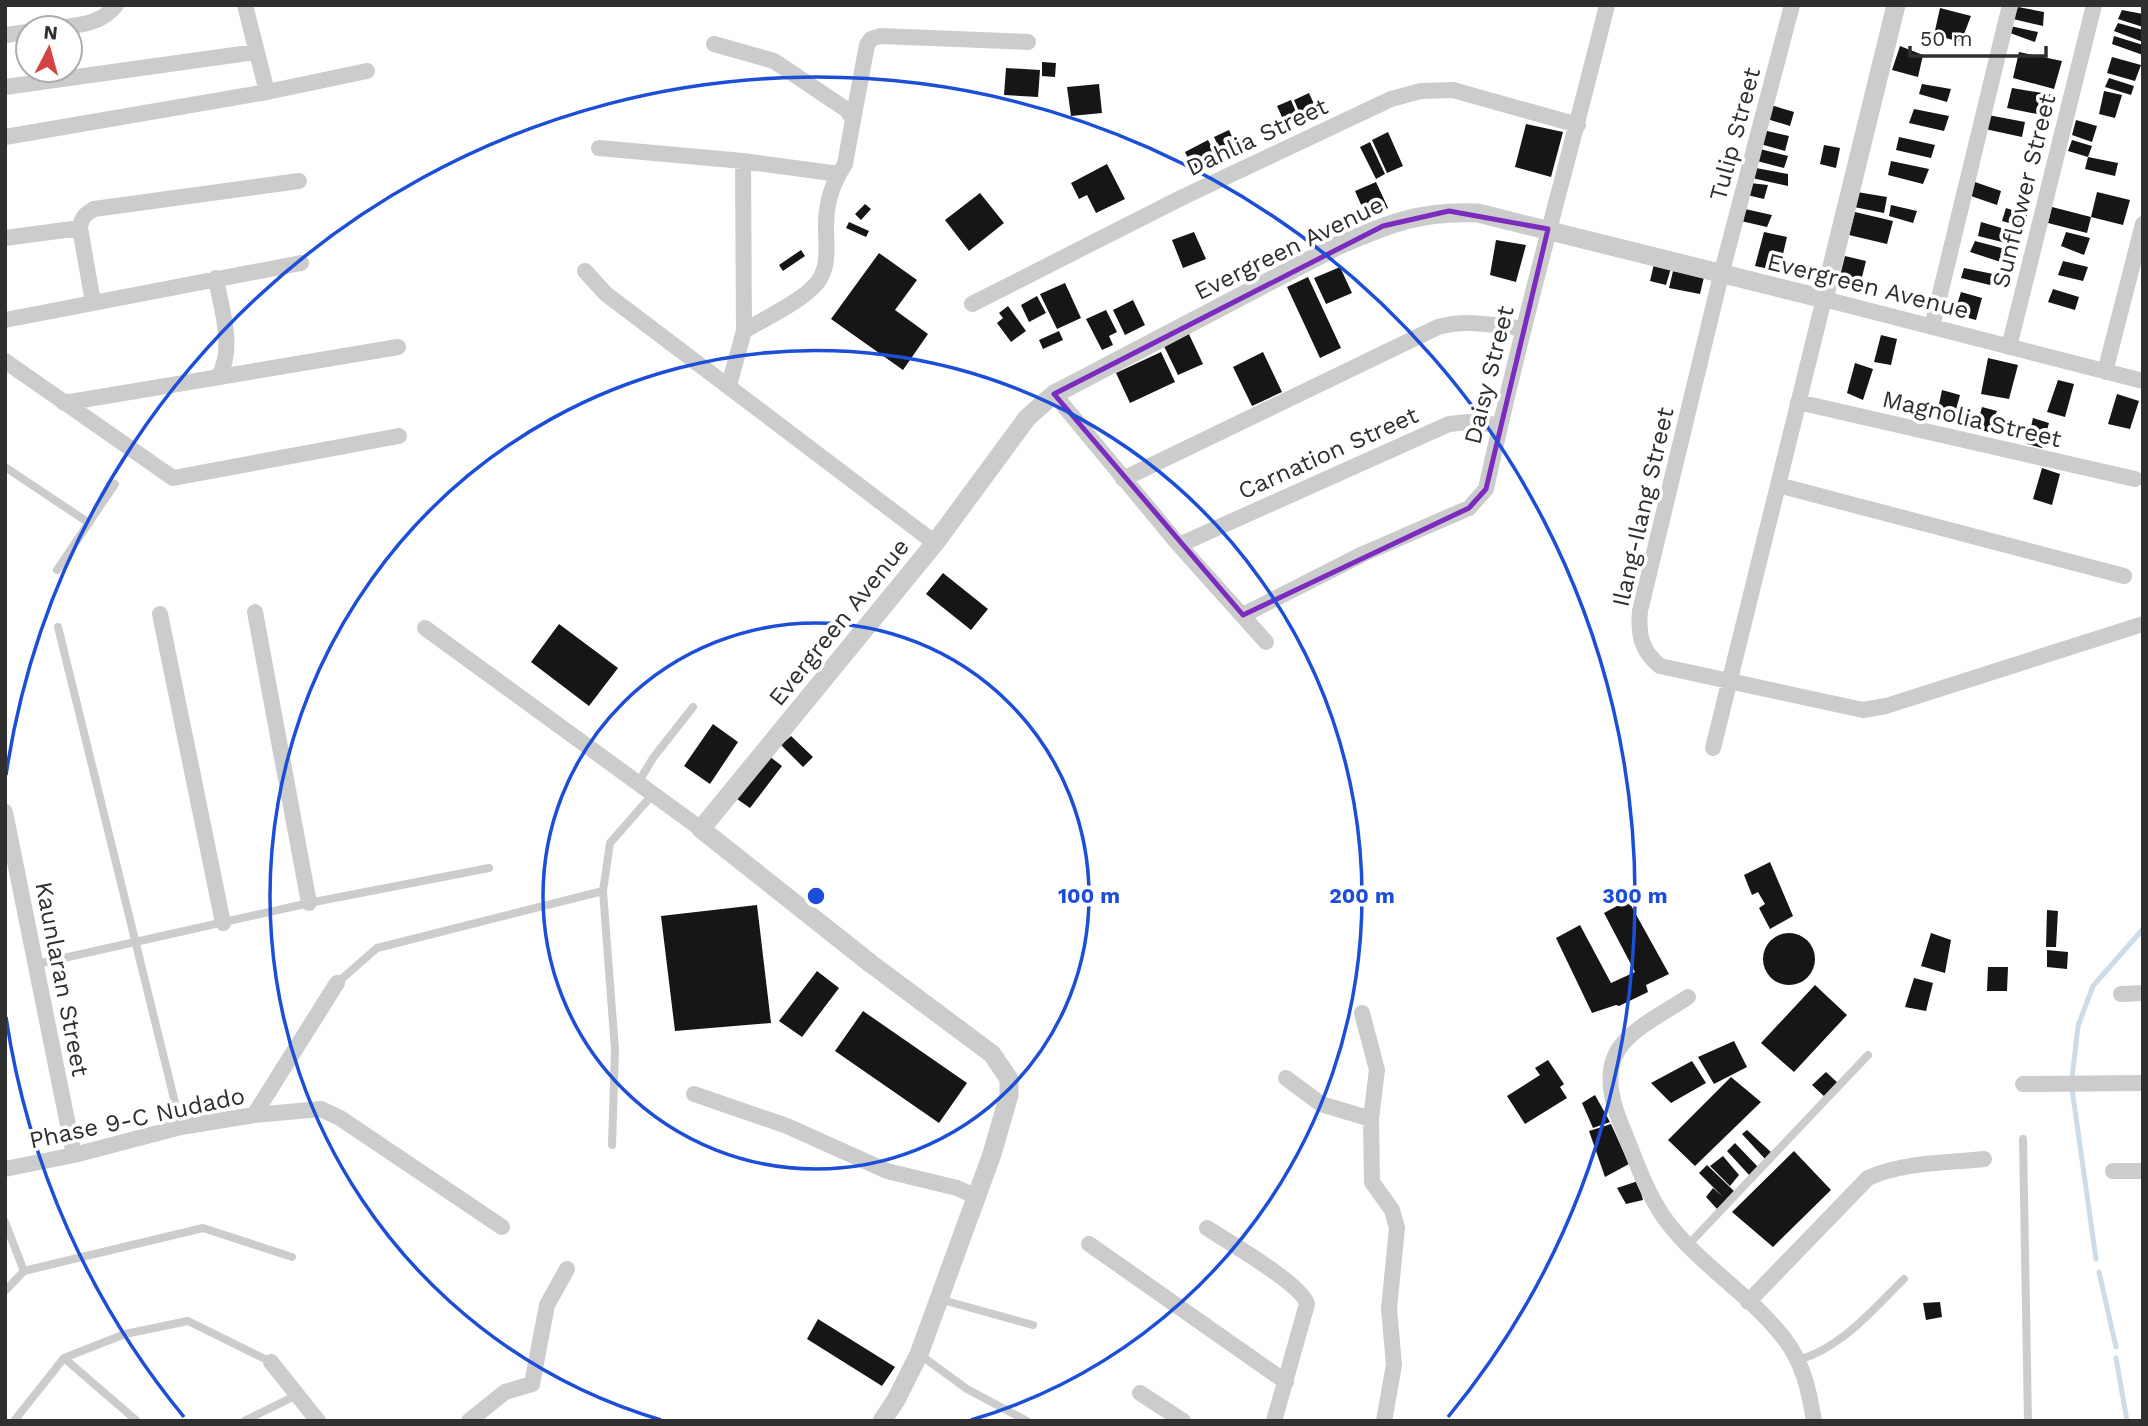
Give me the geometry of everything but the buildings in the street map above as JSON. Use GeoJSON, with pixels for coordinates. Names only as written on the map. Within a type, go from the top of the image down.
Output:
{"type":"FeatureCollection","features":[{"type":"Feature","properties":{"kind":"street"},"geometry":{"type":"LineString","coordinates":[[84,24],[105,17],[116,5]]}},
{"type":"Feature","properties":{"kind":"street"},"geometry":{"type":"LineString","coordinates":[[245,5],[267,92]]}},
{"type":"Feature","properties":{"kind":"street","name":"Daisy Street"},"geometry":{"type":"LineString","coordinates":[[1243,615],[1363,554],[1469,508],[1486,489],[1548,229],[1578,124],[1607,5]]}},
{"type":"Feature","properties":{"kind":"street","name":"Tulip Street"},"geometry":{"type":"LineString","coordinates":[[1721,275],[1792,5]]}},
{"type":"Feature","properties":{"kind":"street"},"geometry":{"type":"LineString","coordinates":[[1713,748],[1896,5]]}},
{"type":"Feature","properties":{"kind":"street"},"geometry":{"type":"LineString","coordinates":[[1931,327],[2010,5]]}},
{"type":"Feature","properties":{"kind":"street","name":"Sunflower Street"},"geometry":{"type":"LineString","coordinates":[[2009,347],[2094,5]]}},
{"type":"Feature","properties":{"kind":"street"},"geometry":{"type":"LineString","coordinates":[[744,331],[796,300],[816,285],[821,276],[826,259],[830,191],[845,164],[867,45],[871,39],[880,36],[1028,42]]}},
{"type":"Feature","properties":{"kind":"street"},"geometry":{"type":"LineString","coordinates":[[714,44],[774,61],[848,110],[853,120]]}},
{"type":"Feature","properties":{"kind":"street"},"geometry":{"type":"LineString","coordinates":[[5,87],[256,52]]}},
{"type":"Feature","properties":{"kind":"street"},"geometry":{"type":"LineString","coordinates":[[5,136],[267,92],[367,71]]}},
{"type":"Feature","properties":{"kind":"street","name":"Dahlia Street"},"geometry":{"type":"LineString","coordinates":[[972,304],[1181,198],[1391,99],[1421,91],[1453,90],[1578,124]]}},
{"type":"Feature","properties":{"kind":"street"},"geometry":{"type":"LineString","coordinates":[[599,148],[743,161],[839,174]]}},
{"type":"Feature","properties":{"kind":"street"},"geometry":{"type":"LineString","coordinates":[[729,385],[744,331],[743,161]]}},
{"type":"Feature","properties":{"kind":"street"},"geometry":{"type":"LineString","coordinates":[[93,302],[80,228],[81,220],[94,209],[299,181]]}},
{"type":"Feature","properties":{"kind":"street","name":"Evergreen Avenue"},"geometry":{"type":"LineString","coordinates":[[701,829],[935,543],[1027,418],[1054,394],[1337,246],[1383,226],[1422,214],[1450,211],[1478,213],[2143,382]]}},
{"type":"Feature","properties":{"kind":"street"},"geometry":{"type":"LineString","coordinates":[[2105,372],[2143,224]]}},
{"type":"Feature","properties":{"kind":"street"},"geometry":{"type":"LineString","coordinates":[[5,238],[80,228]]}},
{"type":"Feature","properties":{"kind":"street"},"geometry":{"type":"LineString","coordinates":[[5,320],[301,262]]}},
{"type":"Feature","properties":{"kind":"street"},"geometry":{"type":"LineString","coordinates":[[585,271],[606,294],[935,543]]}},
{"type":"Feature","properties":{"kind":"street","name":"Ilang-Ilang Street"},"geometry":{"type":"LineString","coordinates":[[1721,275],[1640,611],[1638,630],[1649,657],[1660,666],[1863,710],[1886,706],[2143,624]]}},
{"type":"Feature","properties":{"kind":"street"},"geometry":{"type":"LineString","coordinates":[[216,278],[227,344],[224,366],[219,376]]}},
{"type":"Feature","properties":{"kind":"street"},"geometry":{"type":"LineString","coordinates":[[1123,479],[1438,327],[1455,322],[1476,322],[1524,329]]}},
{"type":"Feature","properties":{"kind":"street"},"geometry":{"type":"LineString","coordinates":[[64,403],[398,347]]}},
{"type":"Feature","properties":{"kind":"street"},"geometry":{"type":"LineString","coordinates":[[6,364],[173,478],[399,436]]}},
{"type":"Feature","properties":{"kind":"street"},"geometry":{"type":"LineString","coordinates":[[1054,394],[1179,545],[1266,642]]}},
{"type":"Feature","properties":{"kind":"street","name":"Magnolia Street"},"geometry":{"type":"LineString","coordinates":[[1798,402],[2135,479]]}},
{"type":"Feature","properties":{"kind":"street","name":"Carnation Street"},"geometry":{"type":"LineString","coordinates":[[1179,545],[1449,424],[1468,422],[1500,425]]}},
{"type":"Feature","properties":{"kind":"street"},"geometry":{"type":"LineString","coordinates":[[1778,485],[2124,576]]}},
{"type":"Feature","properties":{"kind":"street"},"geometry":{"type":"LineString","coordinates":[[255,611],[309,903]]}},
{"type":"Feature","properties":{"kind":"street"},"geometry":{"type":"LineString","coordinates":[[160,614],[223,923]]}},
{"type":"Feature","properties":{"kind":"street"},"geometry":{"type":"LineString","coordinates":[[425,628],[701,829],[870,963],[992,1055],[1009,1079],[1009,1096],[998,1134],[919,1354],[882,1421]]}},
{"type":"Feature","properties":{"kind":"street","name":"Kaunlaran Street"},"geometry":{"type":"LineString","coordinates":[[5,812],[74,1155]]}},
{"type":"Feature","properties":{"kind":"street"},"geometry":{"type":"LineString","coordinates":[[254,1115],[337,983]]}},
{"type":"Feature","properties":{"kind":"street"},"geometry":{"type":"LineString","coordinates":[[2121,994],[2143,993]]}},
{"type":"Feature","properties":{"kind":"street"},"geometry":{"type":"LineString","coordinates":[[1688,997],[1627,1038],[1615,1056],[1610,1076],[1619,1120],[1640,1173],[1662,1215],[1688,1245],[1783,1337],[1798,1360],[1807,1382],[1814,1421]]}},
{"type":"Feature","properties":{"kind":"street"},"geometry":{"type":"LineString","coordinates":[[1362,1013],[1377,1070],[1371,1119],[1372,1182],[1392,1210],[1397,1228],[1389,1310],[1394,1365],[1384,1421]]}},
{"type":"Feature","properties":{"kind":"street"},"geometry":{"type":"LineString","coordinates":[[1286,1078],[1321,1104],[1371,1119]]}},
{"type":"Feature","properties":{"kind":"street"},"geometry":{"type":"LineString","coordinates":[[2022,1084],[2143,1083]]}},
{"type":"Feature","properties":{"kind":"street"},"geometry":{"type":"LineString","coordinates":[[694,1094],[787,1126],[887,1171],[957,1188],[977,1197]]}},
{"type":"Feature","properties":{"kind":"street","name":"Phase 9-C Nudado"},"geometry":{"type":"LineString","coordinates":[[5,1170],[181,1127],[254,1115],[321,1109],[340,1118],[502,1227]]}},
{"type":"Feature","properties":{"kind":"street"},"geometry":{"type":"LineString","coordinates":[[1748,1302],[1868,1178],[1900,1168],[1984,1159]]}},
{"type":"Feature","properties":{"kind":"street"},"geometry":{"type":"LineString","coordinates":[[2113,1171],[2143,1171]]}},
{"type":"Feature","properties":{"kind":"street"},"geometry":{"type":"LineString","coordinates":[[1207,1228],[1305,1296],[1306,1310],[1274,1421]]}},
{"type":"Feature","properties":{"kind":"street"},"geometry":{"type":"LineString","coordinates":[[1089,1244],[1286,1382]]}},
{"type":"Feature","properties":{"kind":"street"},"geometry":{"type":"LineString","coordinates":[[469,1421],[505,1392],[532,1384],[547,1305],[567,1269]]}},
{"type":"Feature","properties":{"kind":"street"},"geometry":{"type":"LineString","coordinates":[[271,1362],[318,1421]]}},
{"type":"Feature","properties":{"kind":"street"},"geometry":{"type":"LineString","coordinates":[[1140,1393],[1183,1421]]}},
{"type":"Feature","properties":{"kind":"lane"},"geometry":{"type":"LineString","coordinates":[[5,467],[89,523]]}},
{"type":"Feature","properties":{"kind":"lane"},"geometry":{"type":"LineString","coordinates":[[57,569],[115,484]]}},
{"type":"Feature","properties":{"kind":"lane"},"geometry":{"type":"LineString","coordinates":[[58,627],[181,1127]]}},
{"type":"Feature","properties":{"kind":"lane"},"geometry":{"type":"LineString","coordinates":[[638,783],[653,758],[693,707]]}},
{"type":"Feature","properties":{"kind":"lane"},"geometry":{"type":"LineString","coordinates":[[612,1145],[615,1050],[603,891],[610,843],[653,794]]}},
{"type":"Feature","properties":{"kind":"lane"},"geometry":{"type":"LineString","coordinates":[[37,964],[309,903],[489,868]]}},
{"type":"Feature","properties":{"kind":"lane"},"geometry":{"type":"LineString","coordinates":[[337,983],[377,948],[603,891]]}},
{"type":"Feature","properties":{"kind":"lane"},"geometry":{"type":"LineString","coordinates":[[1688,1245],[1868,1055]]}},
{"type":"Feature","properties":{"kind":"lane"},"geometry":{"type":"LineString","coordinates":[[2023,1139],[2028,1421]]}},
{"type":"Feature","properties":{"kind":"lane"},"geometry":{"type":"LineString","coordinates":[[5,1222],[24,1271]]}},
{"type":"Feature","properties":{"kind":"lane"},"geometry":{"type":"LineString","coordinates":[[5,1291],[24,1271],[203,1228],[292,1257]]}},
{"type":"Feature","properties":{"kind":"lane"},"geometry":{"type":"LineString","coordinates":[[1798,1360],[1827,1349],[1842,1338],[1904,1279]]}},
{"type":"Feature","properties":{"kind":"lane"},"geometry":{"type":"LineString","coordinates":[[939,1299],[1033,1325]]}},
{"type":"Feature","properties":{"kind":"lane"},"geometry":{"type":"LineString","coordinates":[[14,1421],[64,1358],[125,1334],[188,1321],[271,1362]]}},
{"type":"Feature","properties":{"kind":"lane"},"geometry":{"type":"LineString","coordinates":[[919,1354],[967,1389],[1027,1421]]}},
{"type":"Feature","properties":{"kind":"lane"},"geometry":{"type":"LineString","coordinates":[[64,1358],[137,1421]]}},
{"type":"Feature","properties":{"kind":"lane"},"geometry":{"type":"LineString","coordinates":[[244,1421],[297,1395]]}},
{"type":"Feature","properties":{"kind":"highlighted area"},"geometry":{"type":"Polygon","coordinates":[[[1449,211],[1548,229],[1486,489],[1469,508],[1243,615],[1054,394],[1383,226],[1449,211]]]}},
{"type":"Feature","properties":{"kind":"waterway"},"geometry":{"type":"LineString","coordinates":[[2072,1078],[2078,1026],[2093,986],[2143,929]]}},
{"type":"Feature","properties":{"kind":"waterway"},"geometry":{"type":"LineString","coordinates":[[2072,1089],[2096,1259]]}},
{"type":"Feature","properties":{"kind":"waterway"},"geometry":{"type":"LineString","coordinates":[[2099,1272],[2116,1347]]}},
{"type":"Feature","properties":{"kind":"waterway"},"geometry":{"type":"LineString","coordinates":[[2116,1358],[2127,1421]]}}]}
